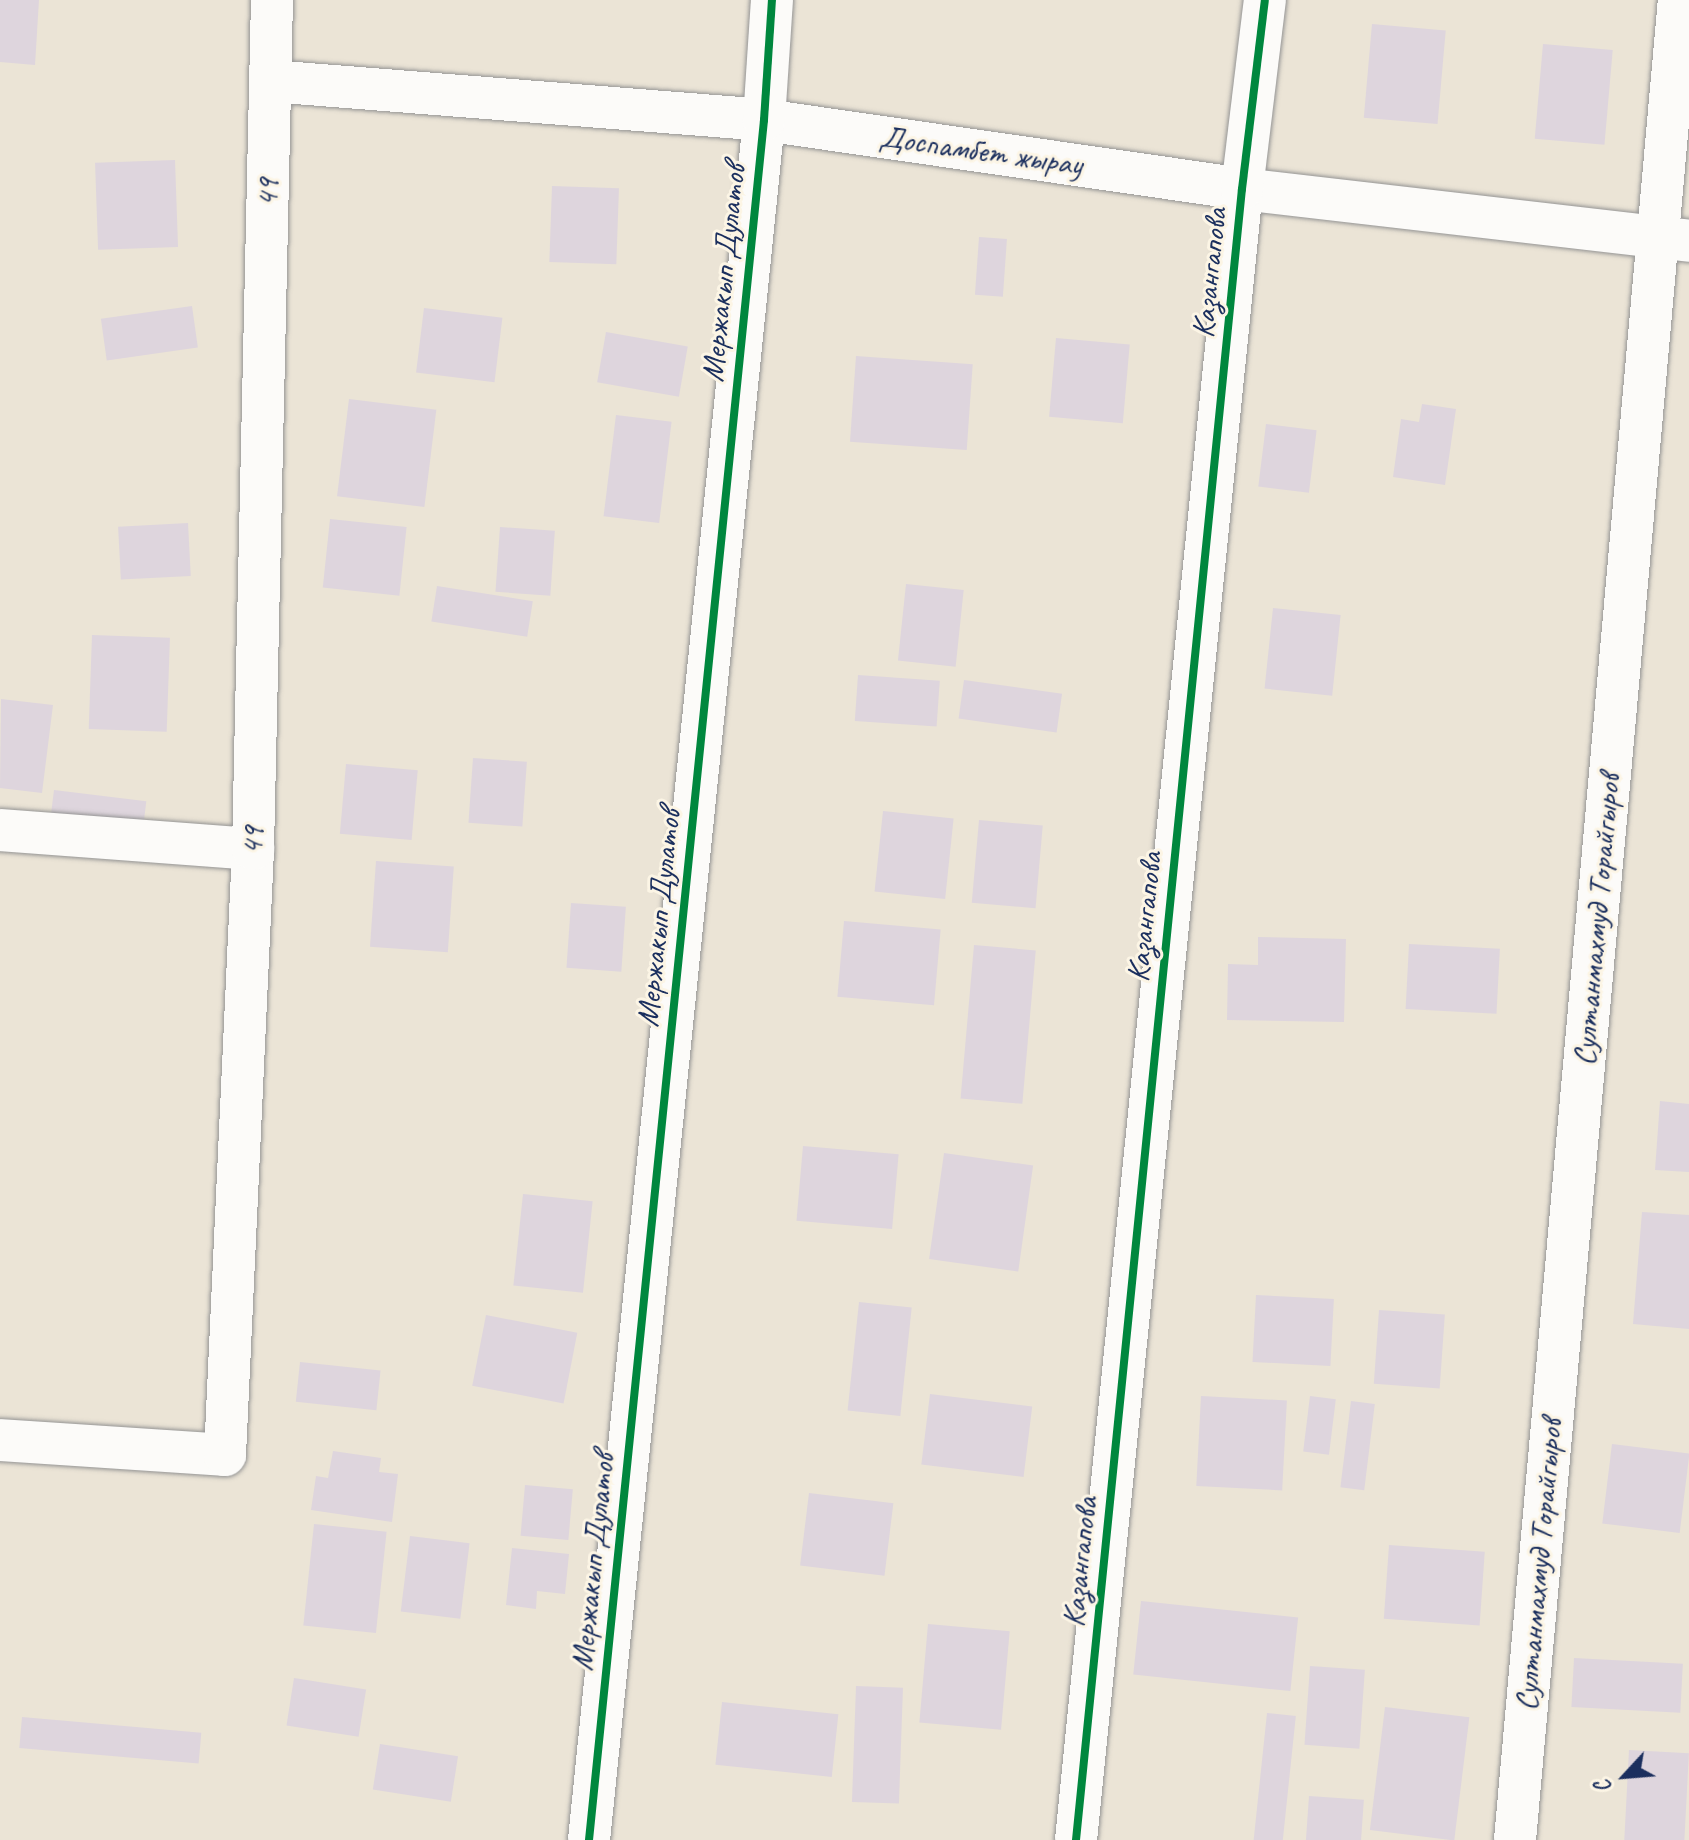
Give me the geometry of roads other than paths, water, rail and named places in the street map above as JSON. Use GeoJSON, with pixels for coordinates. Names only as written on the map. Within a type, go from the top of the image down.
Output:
{"type":"FeatureCollection","features":[{"type":"Feature","properties":{"kind":"street","name":"49"},"geometry":{"type":"LineString","coordinates":[[0,1440],[225,1455],[253,849],[272,0]]}},
{"type":"Feature","properties":{"kind":"street","name":"Мержакып Дулатов"},"geometry":{"type":"LineString","coordinates":[[589,1840],[764,120],[772,0]]}},
{"type":"Feature","properties":{"kind":"street","name":"Казангапова"},"geometry":{"type":"LineString","coordinates":[[1076,1840],[1242,189],[1265,0]]}},
{"type":"Feature","properties":{"kind":"street","name":"Султанмахмуд Торайгыров"},"geometry":{"type":"LineString","coordinates":[[1515,1840],[1673,240],[1679,0]]}},
{"type":"Feature","properties":{"kind":"street","name":"Доспамбет жырау"},"geometry":{"type":"LineString","coordinates":[[270,81],[764,120],[1242,189],[1673,240]]}},
{"type":"Feature","properties":{"kind":"street"},"geometry":{"type":"LineString","coordinates":[[0,830],[253,849]]}}]}
